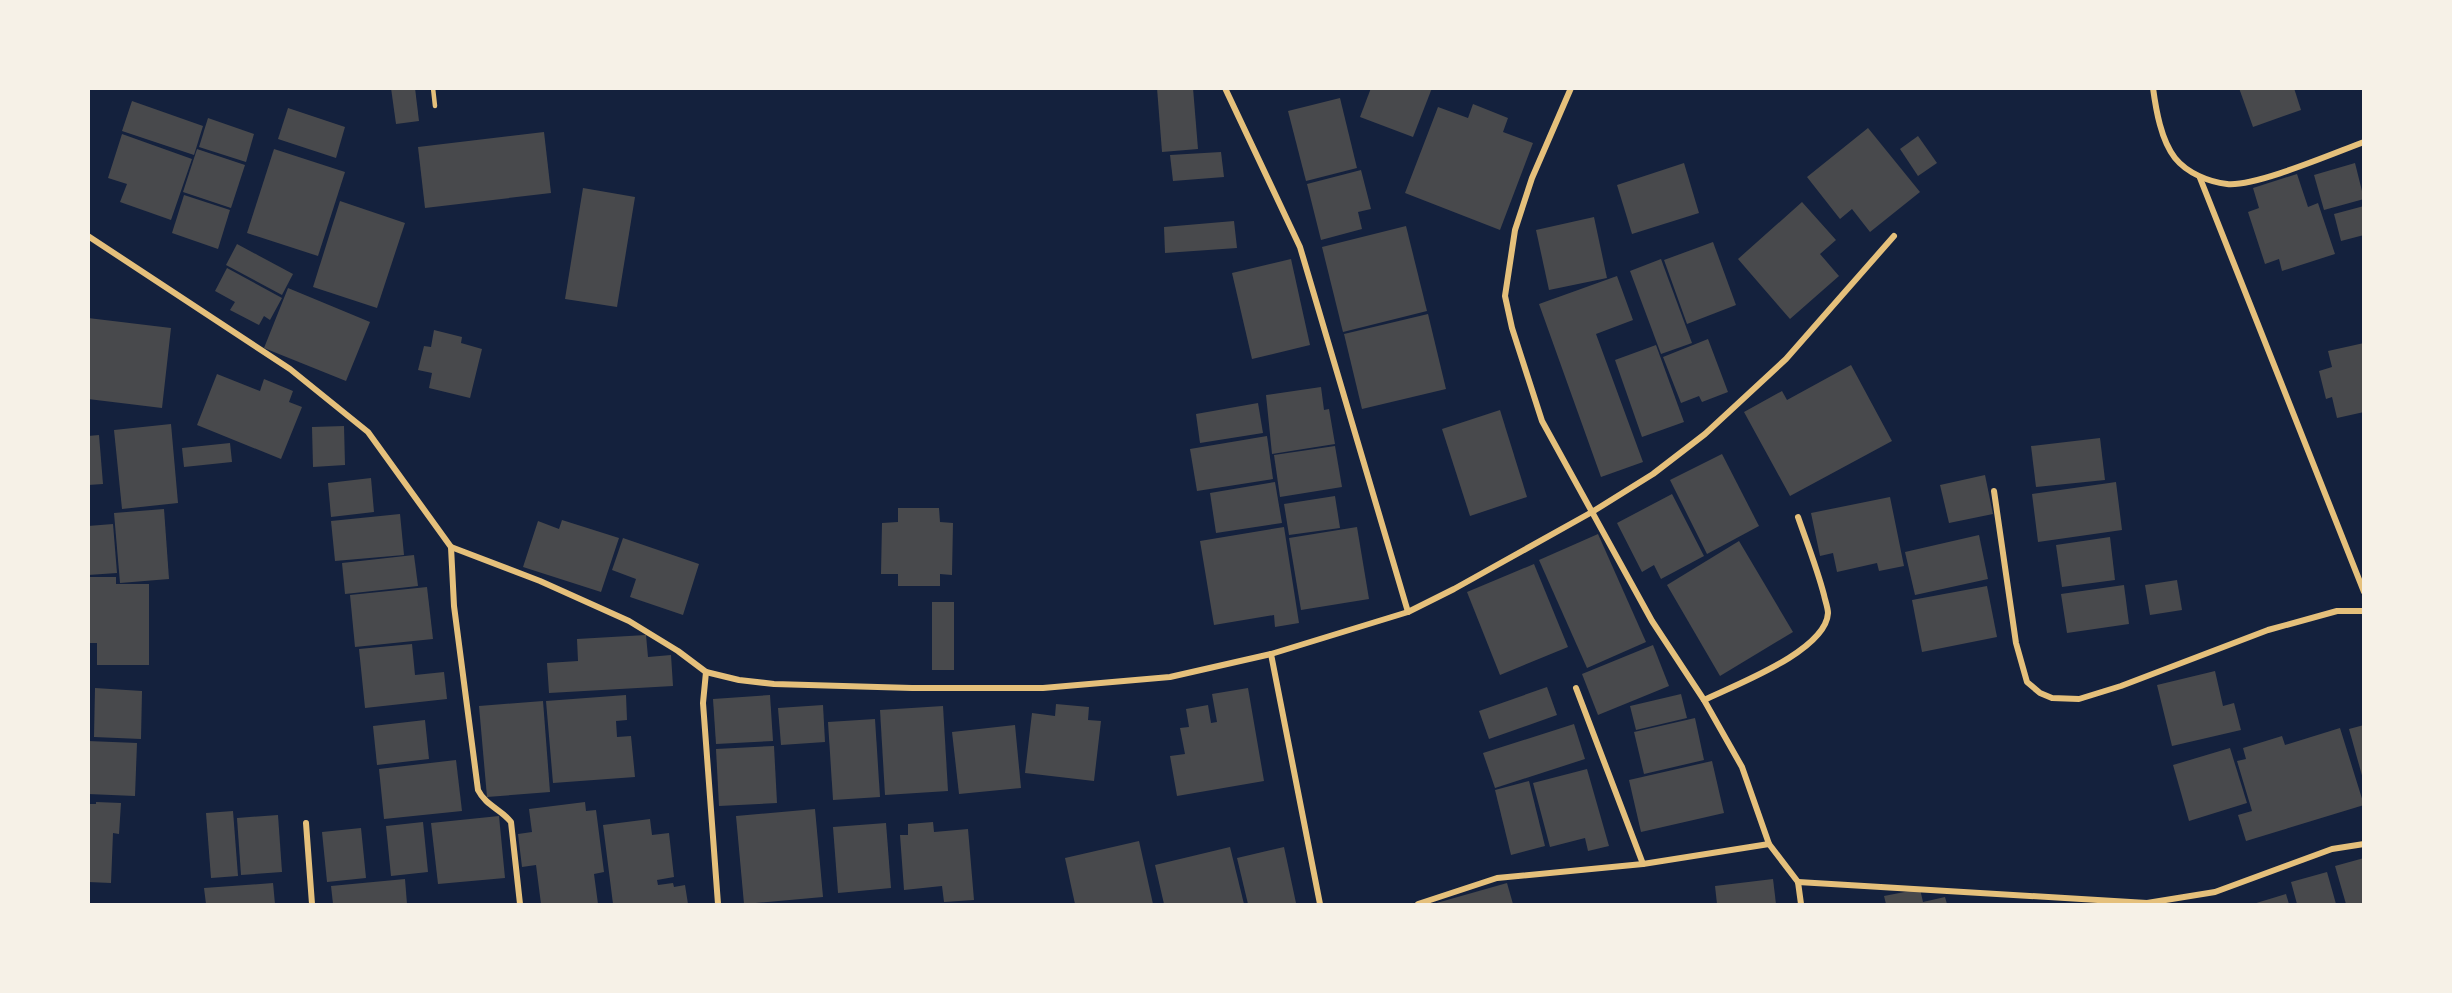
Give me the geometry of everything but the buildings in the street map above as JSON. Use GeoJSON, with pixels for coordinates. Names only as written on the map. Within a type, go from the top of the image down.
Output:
{"type":"FeatureCollection","features":[{"type":"Feature","properties":{"kind":"street"},"geometry":{"type":"LineString","coordinates":[[1225,88],[1300,247],[1408,612]]}},
{"type":"Feature","properties":{"kind":"street"},"geometry":{"type":"LineString","coordinates":[[1571,88],[1533,178],[1515,230],[1505,296],[1512,328],[1542,421],[1652,621],[1704,700],[1742,767],[1769,844],[1798,882],[1801,904]]}},
{"type":"Feature","properties":{"kind":"street"},"geometry":{"type":"LineString","coordinates":[[2153,88],[2158,122],[2175,158],[2200,178],[2229,184],[2260,179],[2364,142]]}},
{"type":"Feature","properties":{"kind":"street"},"geometry":{"type":"LineString","coordinates":[[2200,178],[2364,592]]}},
{"type":"Feature","properties":{"kind":"street"},"geometry":{"type":"LineString","coordinates":[[88,236],[290,369],[368,432],[451,548],[454,606],[478,790],[483,800],[506,815],[511,822],[520,904]]}},
{"type":"Feature","properties":{"kind":"street"},"geometry":{"type":"LineString","coordinates":[[451,548],[540,581],[629,621],[678,651],[706,672],[739,680],[774,684],[912,688],[1043,688],[1170,676],[1271,654],[1408,612],[1592,512],[1653,474],[1704,434],[1747,395],[1786,359],[1894,236]]}},
{"type":"Feature","properties":{"kind":"street"},"geometry":{"type":"LineString","coordinates":[[1995,491],[2016,643],[2027,682],[2040,693],[2052,698],[2079,699],[2121,686],[2268,630],[2337,611],[2364,611]]}},
{"type":"Feature","properties":{"kind":"street"},"geometry":{"type":"LineString","coordinates":[[1704,700],[1812,644],[1822,630],[1828,613],[1818,572],[1798,517]]}},
{"type":"Feature","properties":{"kind":"street"},"geometry":{"type":"LineString","coordinates":[[1271,654],[1320,904]]}},
{"type":"Feature","properties":{"kind":"street"},"geometry":{"type":"LineString","coordinates":[[706,672],[703,703],[718,904]]}},
{"type":"Feature","properties":{"kind":"street"},"geometry":{"type":"LineString","coordinates":[[1576,688],[1642,864]]}},
{"type":"Feature","properties":{"kind":"street"},"geometry":{"type":"LineString","coordinates":[[306,823],[312,904]]}},
{"type":"Feature","properties":{"kind":"street"},"geometry":{"type":"LineString","coordinates":[[1418,904],[1497,879],[1642,864],[1769,844]]}},
{"type":"Feature","properties":{"kind":"street"},"geometry":{"type":"LineString","coordinates":[[1798,882],[2147,904],[2215,892],[2332,849],[2364,844]]}},
{"type":"Feature","properties":{"kind":"lane"},"geometry":{"type":"LineString","coordinates":[[432,88],[435,106]]}}]}
